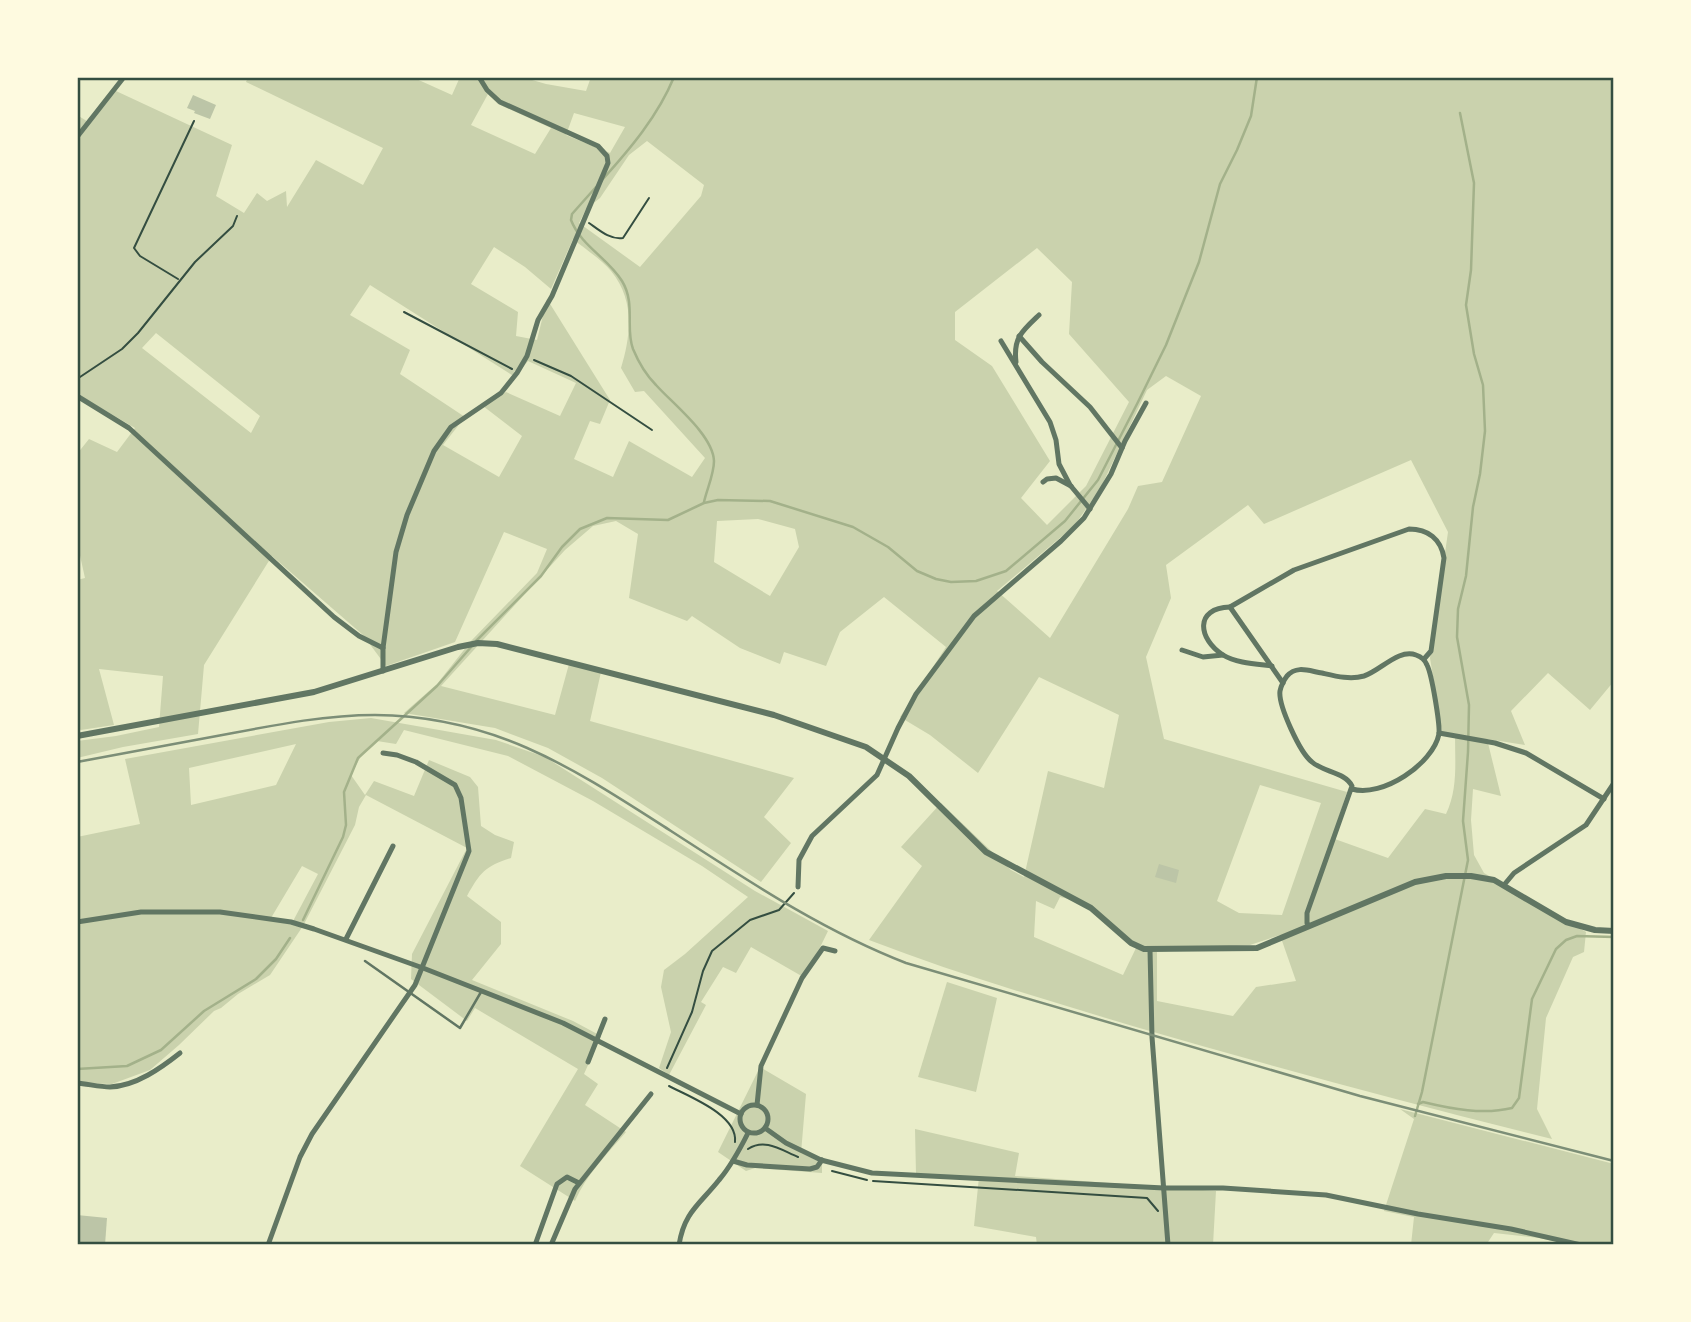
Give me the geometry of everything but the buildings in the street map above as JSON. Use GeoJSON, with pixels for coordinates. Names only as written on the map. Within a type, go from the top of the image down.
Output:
{"type":"FeatureCollection","features":[{"type":"Feature","properties":{"kind":"street"},"geometry":{"type":"LineString","coordinates":[[77,136],[124,77]]}},
{"type":"Feature","properties":{"kind":"street"},"geometry":{"type":"LineString","coordinates":[[383,671],[383,648],[396,552],[407,515],[434,450],[451,427],[501,393],[519,370],[527,356],[538,320],[551,298],[605,172],[608,159],[601,148],[505,106],[493,97],[478,77]]}},
{"type":"Feature","properties":{"kind":"street"},"geometry":{"type":"LineString","coordinates":[[1016,367],[1015,343],[1039,315]]}},
{"type":"Feature","properties":{"kind":"street"},"geometry":{"type":"LineString","coordinates":[[1019,336],[1042,362],[1090,407],[1121,447]]}},
{"type":"Feature","properties":{"kind":"street"},"geometry":{"type":"LineString","coordinates":[[1001,341],[1050,422],[1059,464],[1071,486],[1090,509]]}},
{"type":"Feature","properties":{"kind":"street"},"geometry":{"type":"LineString","coordinates":[[77,396],[120,421],[334,617],[359,636],[383,648]]}},
{"type":"Feature","properties":{"kind":"street"},"geometry":{"type":"LineString","coordinates":[[798,887],[799,860],[812,836],[870,783],[916,694],[974,617],[1074,529],[1090,509],[1111,474],[1121,447],[1146,403]]}},
{"type":"Feature","properties":{"kind":"street"},"geometry":{"type":"LineString","coordinates":[[1043,482],[1056,478],[1071,486]]}},
{"type":"Feature","properties":{"kind":"street"},"geometry":{"type":"LineString","coordinates":[[1272,666],[1238,661],[1223,655],[1208,638],[1204,621],[1213,609],[1230,607],[1306,566],[1403,531],[1425,531],[1437,540],[1444,558],[1431,652],[1423,659]]}},
{"type":"Feature","properties":{"kind":"street"},"geometry":{"type":"LineString","coordinates":[[1230,607],[1283,683]]}},
{"type":"Feature","properties":{"kind":"street"},"geometry":{"type":"LineString","coordinates":[[77,736],[314,692],[446,650],[478,643],[504,645],[761,712],[866,747],[909,776],[986,852],[1091,908],[1131,943],[1150,950],[1247,950],[1268,944],[1415,882],[1446,876],[1494,880],[1566,922],[1595,930],[1614,931]]}},
{"type":"Feature","properties":{"kind":"street"},"geometry":{"type":"LineString","coordinates":[[1182,650],[1203,657],[1223,655]]}},
{"type":"Feature","properties":{"kind":"street"},"geometry":{"type":"LineString","coordinates":[[1309,926],[1307,913],[1352,789],[1348,779],[1314,765],[1304,755],[1280,697],[1283,683],[1290,674],[1300,669],[1354,678],[1404,654],[1416,654],[1423,659],[1430,675],[1439,733],[1428,754],[1398,780],[1366,791],[1352,789]]}},
{"type":"Feature","properties":{"kind":"street"},"geometry":{"type":"LineString","coordinates":[[1439,733],[1473,738],[1526,752],[1604,799]]}},
{"type":"Feature","properties":{"kind":"street"},"geometry":{"type":"LineString","coordinates":[[268,1245],[300,1157],[312,1134],[410,992],[423,968],[469,851],[461,798],[455,785],[448,779],[397,755],[383,753]]}},
{"type":"Feature","properties":{"kind":"street"},"geometry":{"type":"LineString","coordinates":[[1504,885],[1520,868],[1586,825],[1614,783]]}},
{"type":"Feature","properties":{"kind":"street"},"geometry":{"type":"LineString","coordinates":[[346,939],[393,846]]}},
{"type":"Feature","properties":{"kind":"street"},"geometry":{"type":"LineString","coordinates":[[77,922],[141,912],[220,912],[291,922],[346,939],[564,1023],[597,1039],[662,1078],[741,1114]]}},
{"type":"Feature","properties":{"kind":"street"},"geometry":{"type":"LineString","coordinates":[[757,1105],[761,1066],[802,978],[823,948],[835,951]]}},
{"type":"Feature","properties":{"kind":"street"},"geometry":{"type":"LineString","coordinates":[[1150,950],[1152,1037],[1168,1245]]}},
{"type":"Feature","properties":{"kind":"street"},"geometry":{"type":"LineString","coordinates":[[588,1062],[605,1019]]}},
{"type":"Feature","properties":{"kind":"street"},"geometry":{"type":"LineString","coordinates":[[77,1083],[107,1087],[124,1084],[153,1073],[180,1053]]}},
{"type":"Feature","properties":{"kind":"street"},"geometry":{"type":"LineString","coordinates":[[551,1245],[567,1203],[579,1183],[651,1094]]}},
{"type":"Feature","properties":{"kind":"street"},"geometry":{"type":"LineString","coordinates":[[757,1105],[766,1113],[768,1121],[765,1128],[758,1133],[748,1133],[742,1127],[741,1114],[746,1108],[757,1105]]}},
{"type":"Feature","properties":{"kind":"street"},"geometry":{"type":"LineString","coordinates":[[765,1128],[786,1143],[822,1160],[878,1174],[1164,1188],[1223,1188],[1326,1195],[1511,1229],[1581,1245]]}},
{"type":"Feature","properties":{"kind":"street"},"geometry":{"type":"LineString","coordinates":[[679,1245],[682,1227],[692,1208],[719,1181],[748,1133]]}},
{"type":"Feature","properties":{"kind":"street"},"geometry":{"type":"LineString","coordinates":[[733,1161],[747,1165],[810,1169],[817,1167],[822,1160]]}},
{"type":"Feature","properties":{"kind":"street"},"geometry":{"type":"LineString","coordinates":[[535,1245],[557,1184],[567,1177],[579,1183]]}},
{"type":"Feature","properties":{"kind":"lane"},"geometry":{"type":"LineString","coordinates":[[365,961],[460,1028],[481,992]]}},
{"type":"Feature","properties":{"kind":"path"},"geometry":{"type":"LineString","coordinates":[[180,280],[139,256],[134,248],[194,121]]}},
{"type":"Feature","properties":{"kind":"path"},"geometry":{"type":"LineString","coordinates":[[584,220],[609,236],[623,238],[649,198]]}},
{"type":"Feature","properties":{"kind":"path"},"geometry":{"type":"LineString","coordinates":[[77,379],[122,349],[138,334],[180,280],[225,234],[237,216]]}},
{"type":"Feature","properties":{"kind":"path"},"geometry":{"type":"LineString","coordinates":[[404,312],[503,365],[519,370]]}},
{"type":"Feature","properties":{"kind":"path"},"geometry":{"type":"LineString","coordinates":[[527,356],[571,376],[652,430]]}},
{"type":"Feature","properties":{"kind":"path"},"geometry":{"type":"LineString","coordinates":[[734,1147],[735,1133],[725,1118],[662,1078],[692,1012],[703,971],[712,951],[750,920],[779,910],[798,887]]}},
{"type":"Feature","properties":{"kind":"green space"},"geometry":{"type":"Polygon","coordinates":[[[248,77],[412,77],[452,95],[460,77],[522,77],[586,91],[591,77],[1614,77],[1614,681],[1590,710],[1548,673],[1511,711],[1525,745],[1487,739],[1501,796],[1473,789],[1471,820],[1474,855],[1484,873],[1586,932],[1584,952],[1573,957],[1546,1018],[1537,1109],[1552,1139],[1343,1085],[1136,1027],[1035,997],[869,940],[922,866],[901,847],[941,803],[1011,870],[1024,877],[1048,771],[1104,788],[1119,715],[1039,677],[978,773],[930,735],[900,717],[946,647],[884,597],[840,632],[826,666],[784,652],[780,664],[740,648],[692,616],[687,621],[629,598],[638,534],[616,521],[593,526],[565,550],[441,686],[555,715],[569,664],[601,672],[590,721],[794,778],[764,817],[791,843],[761,882],[602,778],[548,748],[495,728],[404,713],[437,684],[471,641],[537,573],[547,549],[504,532],[455,642],[386,666],[363,635],[272,556],[204,665],[198,734],[77,758],[77,741],[159,727],[163,676],[99,669],[114,725],[81,730],[77,728],[77,580],[85,578],[77,542],[77,454],[89,439],[117,452],[135,428],[77,394],[77,115],[90,123],[116,91],[232,145],[216,196],[244,213],[257,193],[267,201],[286,191],[287,207],[316,160],[363,185],[383,148],[246,82],[248,77]],[[488,94],[471,125],[535,154],[551,128],[498,104],[488,94]],[[574,113],[566,135],[610,153],[625,127],[574,113]],[[647,141],[629,155],[600,198],[586,209],[579,223],[640,267],[701,196],[704,185],[647,141]],[[573,239],[551,289],[525,267],[494,247],[471,284],[518,312],[516,336],[537,340],[547,299],[610,400],[600,424],[590,421],[574,459],[613,477],[629,441],[692,477],[705,458],[644,391],[635,392],[621,368],[629,318],[624,294],[611,271],[573,239]],[[1037,248],[955,312],[955,340],[992,366],[1050,461],[1021,498],[1047,525],[1086,486],[1129,402],[1069,334],[1072,282],[1037,248]],[[370,285],[350,315],[410,350],[400,374],[465,417],[443,445],[499,477],[522,436],[483,406],[506,392],[560,416],[576,383],[528,361],[515,377],[370,285]],[[156,333],[142,348],[251,433],[260,416],[156,333]],[[1166,376],[1147,390],[1100,489],[1074,526],[997,591],[1050,638],[1128,509],[1138,486],[1162,482],[1201,396],[1166,376]],[[1411,460],[1264,524],[1248,505],[1166,565],[1171,598],[1146,657],[1164,739],[1347,792],[1332,838],[1388,858],[1425,809],[1446,814],[1454,785],[1455,735],[1442,732],[1430,658],[1448,532],[1411,460]],[[758,519],[717,521],[714,562],[770,596],[799,547],[795,529],[758,519]],[[1260,785],[1217,901],[1239,913],[1282,915],[1321,803],[1260,785]],[[1060,897],[1054,909],[1036,901],[1034,937],[1123,975],[1136,948],[1091,911],[1060,897]],[[1280,935],[1250,945],[1157,952],[1157,1001],[1233,1016],[1256,987],[1296,981],[1280,935]]]}},
{"type":"Feature","properties":{"kind":"green space"},"geometry":{"type":"Polygon","coordinates":[[[371,718],[496,740],[545,757],[755,891],[828,931],[805,978],[751,947],[736,973],[723,967],[701,1002],[706,1005],[669,1075],[659,1068],[671,1032],[661,987],[664,970],[748,897],[702,866],[593,801],[508,756],[404,730],[396,744],[377,741],[361,756],[351,775],[365,795],[374,781],[414,796],[429,760],[470,777],[478,787],[481,826],[514,842],[511,858],[484,871],[467,896],[501,922],[501,944],[472,980],[573,1021],[601,1036],[584,1074],[598,1084],[585,1105],[626,1132],[591,1173],[575,1201],[520,1166],[578,1069],[475,1008],[467,1021],[411,979],[412,954],[467,848],[366,795],[359,807],[355,825],[303,926],[270,975],[214,1011],[150,1070],[112,1084],[77,1083],[77,837],[140,824],[125,759],[329,722],[371,718]],[[296,744],[189,768],[191,805],[276,785],[296,744]],[[302,866],[271,918],[292,923],[318,874],[302,866]]]}},
{"type":"Feature","properties":{"kind":"green space"},"geometry":{"type":"Polygon","coordinates":[[[947,982],[997,998],[976,1092],[918,1077],[947,982]]]}},
{"type":"Feature","properties":{"kind":"green space"},"geometry":{"type":"Polygon","coordinates":[[[760,1067],[806,1094],[801,1153],[822,1163],[822,1173],[755,1168],[746,1171],[718,1152],[760,1067]]]}},
{"type":"Feature","properties":{"kind":"green space"},"geometry":{"type":"Polygon","coordinates":[[[1400,1109],[1614,1164],[1614,1245],[1573,1245],[1494,1233],[1486,1245],[1411,1245],[1414,1217],[1384,1211],[1414,1119],[1400,1109]]]}},
{"type":"Feature","properties":{"kind":"green space"},"geometry":{"type":"Polygon","coordinates":[[[915,1129],[1019,1153],[1015,1176],[1216,1191],[1213,1245],[1037,1245],[1036,1237],[974,1226],[979,1177],[916,1174],[915,1129]]]}},
{"type":"Feature","properties":{"kind":"waterway"},"geometry":{"type":"LineString","coordinates":[[602,180],[652,119],[674,77]]}},
{"type":"Feature","properties":{"kind":"waterway"},"geometry":{"type":"LineString","coordinates":[[476,641],[541,576],[562,547],[580,529],[607,518],[668,520],[704,503],[718,500],[770,501],[853,527],[888,547],[917,571],[936,579],[951,582],[976,581],[1006,571],[1065,521],[1098,480],[1138,402],[1166,345],[1199,262],[1220,184],[1251,116],[1257,77]]}},
{"type":"Feature","properties":{"kind":"waterway"},"geometry":{"type":"LineString","coordinates":[[1415,1116],[1468,860],[1463,821],[1469,705],[1457,637],[1458,609],[1466,576],[1485,431],[1483,385],[1474,354],[1466,305],[1471,270],[1474,183],[1460,113]]}},
{"type":"Feature","properties":{"kind":"waterway"},"geometry":{"type":"LineString","coordinates":[[596,187],[572,214],[571,220],[581,237],[610,265],[622,281],[630,307],[631,341],[643,368],[691,420],[712,451],[714,466],[704,502]]}},
{"type":"Feature","properties":{"kind":"waterway"},"geometry":{"type":"LineString","coordinates":[[303,920],[343,837],[346,825],[344,792],[358,758],[437,686],[472,646]]}},
{"type":"Feature","properties":{"kind":"waterway"},"geometry":{"type":"LineString","coordinates":[[1418,1104],[1423,1102],[1479,1111],[1512,1108],[1519,1098],[1532,999],[1556,949],[1566,940],[1577,936],[1614,937]]}},
{"type":"Feature","properties":{"kind":"waterway"},"geometry":{"type":"LineString","coordinates":[[77,1069],[127,1066],[161,1050],[204,1011],[256,979],[276,959],[290,938]]}},
{"type":"Feature","properties":{"kind":"railway"},"geometry":{"type":"LineString","coordinates":[[77,762],[268,726],[339,717],[375,715],[418,718],[459,725],[496,736],[567,767],[814,920],[906,963],[1360,1096],[1614,1161]]}}]}
